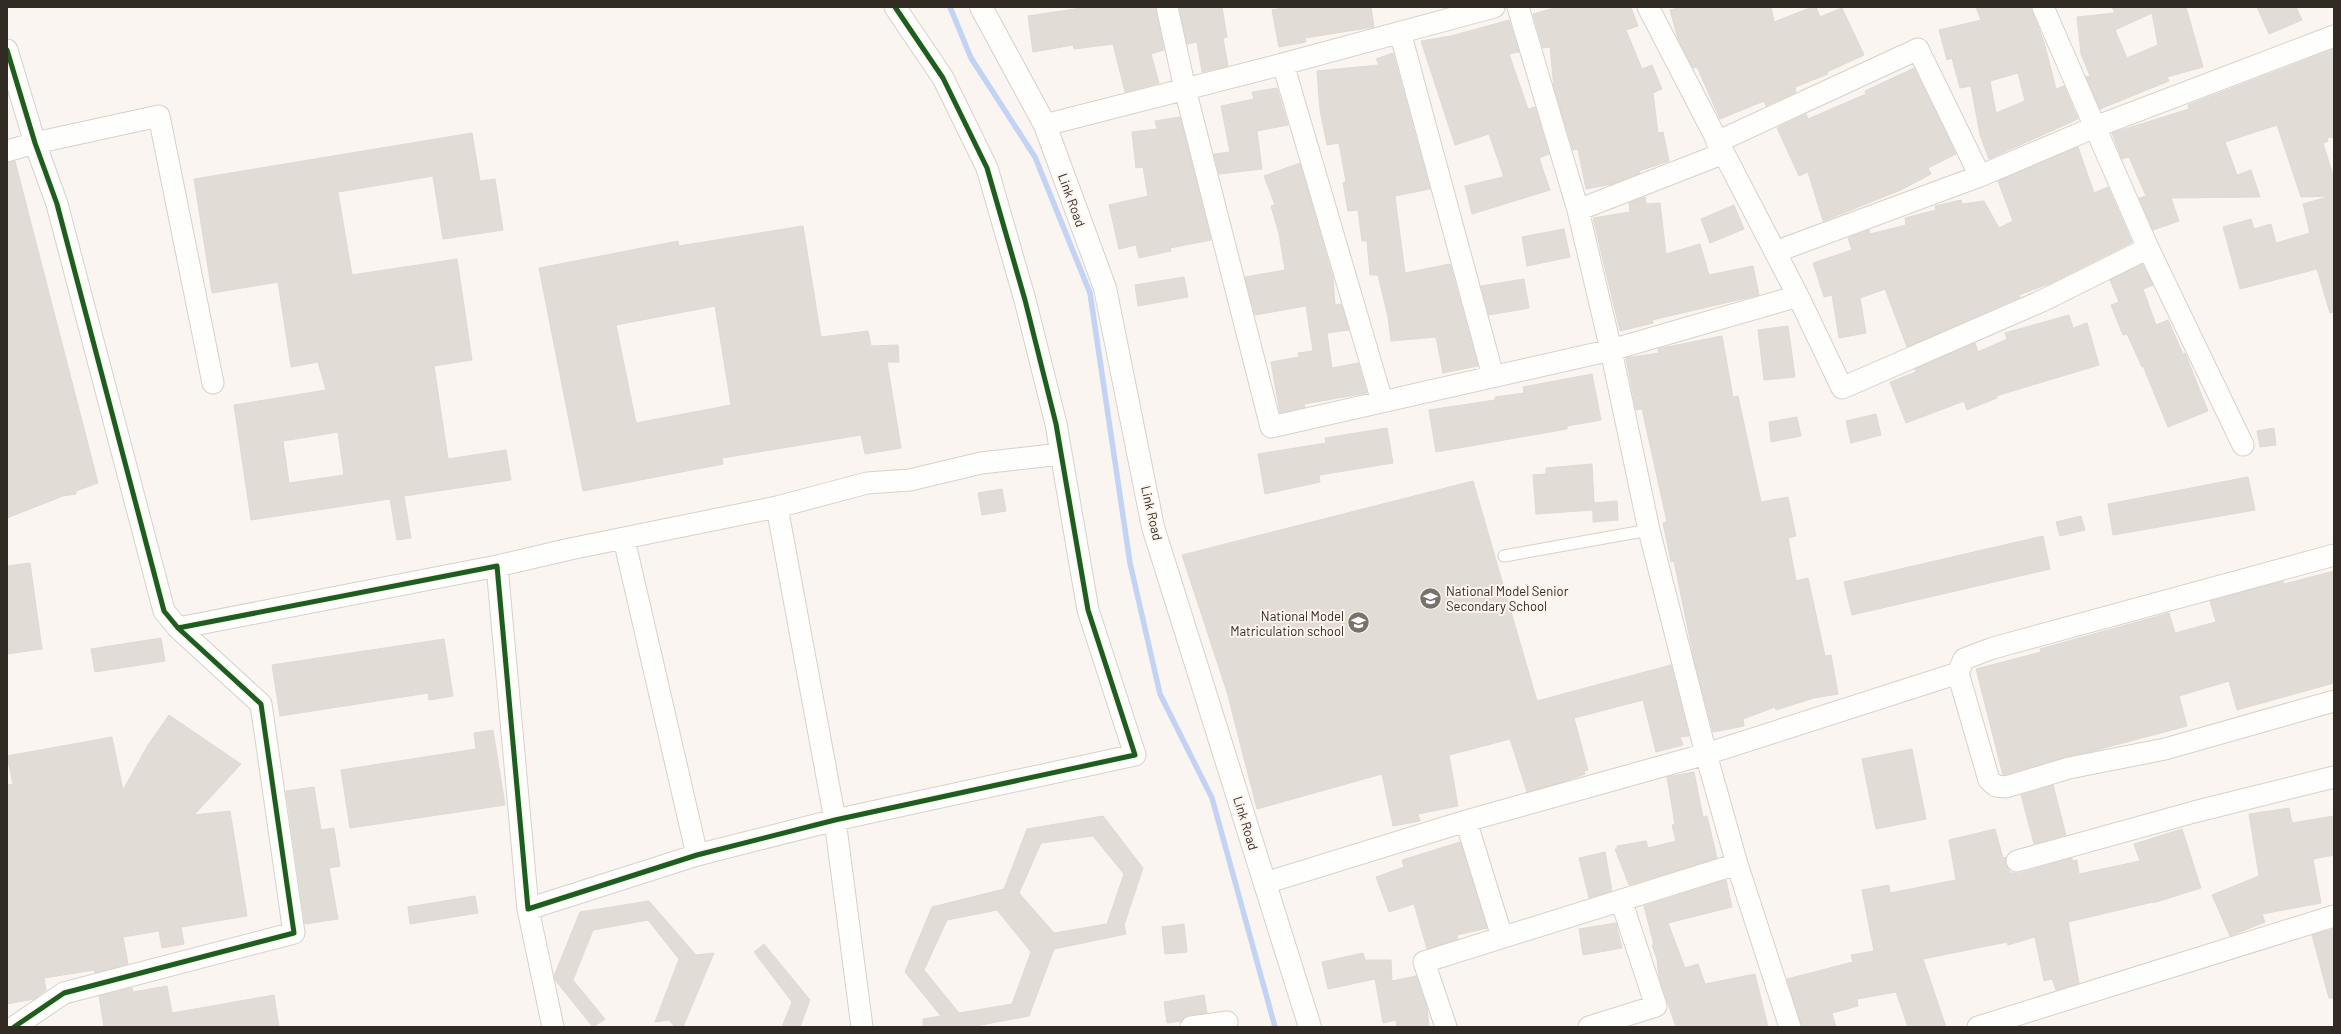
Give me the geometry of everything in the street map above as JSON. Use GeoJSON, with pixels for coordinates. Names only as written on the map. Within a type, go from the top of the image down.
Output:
{"type":"FeatureCollection","features":[{"type":"Feature","properties":{"kind":"street"},"geometry":{"type":"LineString","coordinates":[[528,909],[697,856],[835,820],[1135,755],[1088,610],[1056,424],[1025,300],[987,168],[943,78],[895,7]]}},
{"type":"Feature","properties":{"kind":"street"},"geometry":{"type":"LineString","coordinates":[[1167,7],[1185,89],[1271,427],[1611,350],[1798,296]]}},
{"type":"Feature","properties":{"kind":"street"},"geometry":{"type":"LineString","coordinates":[[1045,124],[1283,64],[1494,7]]}},
{"type":"Feature","properties":{"kind":"street"},"geometry":{"type":"LineString","coordinates":[[1518,7],[1578,210],[1611,350],[1649,530],[1706,754],[1737,864],[1790,1027]]}},
{"type":"Feature","properties":{"kind":"street"},"geometry":{"type":"LineString","coordinates":[[1648,7],[1798,296],[1842,388],[2044,300],[2148,248]]}},
{"type":"Feature","properties":{"kind":"street"},"geometry":{"type":"LineString","coordinates":[[2043,7],[2148,248],[2243,444]]}},
{"type":"Feature","properties":{"kind":"street","name":"Link Road"},"geometry":{"type":"LineString","coordinates":[[984,8],[1045,124],[1104,288],[1153,527],[1310,1027]]}},
{"type":"Feature","properties":{"kind":"street"},"geometry":{"type":"LineString","coordinates":[[1400,32],[1493,376]]}},
{"type":"Feature","properties":{"kind":"street"},"geometry":{"type":"LineString","coordinates":[[1775,252],[1980,176],[2095,127],[2334,36]]}},
{"type":"Feature","properties":{"kind":"street"},"geometry":{"type":"LineString","coordinates":[[1578,210],[1720,148],[1918,49],[1980,176]]}},
{"type":"Feature","properties":{"kind":"street"},"geometry":{"type":"LineString","coordinates":[[7,50],[35,143],[57,204],[164,611],[178,628],[261,704],[294,933],[64,992],[14,1027]]}},
{"type":"Feature","properties":{"kind":"street"},"geometry":{"type":"LineString","coordinates":[[1283,64],[1382,401]]}},
{"type":"Feature","properties":{"kind":"street"},"geometry":{"type":"LineString","coordinates":[[7,151],[35,143],[159,116],[213,383]]}},
{"type":"Feature","properties":{"kind":"street"},"geometry":{"type":"LineString","coordinates":[[178,628],[497,566],[570,548],[624,539],[777,507],[867,483],[910,480],[981,463],[1061,454]]}},
{"type":"Feature","properties":{"kind":"street"},"geometry":{"type":"LineString","coordinates":[[777,507],[835,820],[862,1027]]}},
{"type":"Feature","properties":{"kind":"street"},"geometry":{"type":"LineString","coordinates":[[624,539],[697,856]]}},
{"type":"Feature","properties":{"kind":"street"},"geometry":{"type":"LineString","coordinates":[[2334,555],[1993,648],[1964,658],[1958,673],[1990,780],[1996,786],[2006,787],[2069,768],[2164,749],[2334,702]]}},
{"type":"Feature","properties":{"kind":"street"},"geometry":{"type":"LineString","coordinates":[[497,566],[528,909],[553,1027]]}},
{"type":"Feature","properties":{"kind":"street"},"geometry":{"type":"LineString","coordinates":[[1265,883],[1466,821],[1706,754],[1958,673]]}},
{"type":"Feature","properties":{"kind":"street"},"geometry":{"type":"LineString","coordinates":[[2017,861],[2194,812],[2334,776]]}},
{"type":"Feature","properties":{"kind":"street"},"geometry":{"type":"LineString","coordinates":[[1466,821],[1502,937]]}},
{"type":"Feature","properties":{"kind":"street"},"geometry":{"type":"LineString","coordinates":[[1446,1027],[1424,962],[1737,864]]}},
{"type":"Feature","properties":{"kind":"street"},"geometry":{"type":"LineString","coordinates":[[1589,1027],[1656,1006],[1621,900]]}},
{"type":"Feature","properties":{"kind":"street"},"geometry":{"type":"LineString","coordinates":[[1978,1027],[2334,916]]}},
{"type":"Feature","properties":{"kind":"street"},"geometry":{"type":"LineString","coordinates":[[1191,1027],[1227,1022]]}},
{"type":"Feature","properties":{"kind":"lane"},"geometry":{"type":"LineString","coordinates":[[1504,556],[1649,530]]}},
{"type":"Feature","properties":{"kind":"building"},"geometry":{"type":"Polygon","coordinates":[[[1088,7],[1155,7],[1164,50],[1151,54],[1159,83],[1125,92],[1113,44],[1074,49],[1073,45],[1033,52],[1028,16],[1088,7]]]}},
{"type":"Feature","properties":{"kind":"building"},"geometry":{"type":"Polygon","coordinates":[[[1179,7],[1222,7],[1227,37],[1223,38],[1228,66],[1202,72],[1197,42],[1187,44],[1179,7]]]}},
{"type":"Feature","properties":{"kind":"building"},"geometry":{"type":"Polygon","coordinates":[[[1288,7],[1371,7],[1374,27],[1305,38],[1306,42],[1279,47],[1272,10],[1288,7]]]}},
{"type":"Feature","properties":{"kind":"building"},"geometry":{"type":"Polygon","coordinates":[[[1558,7],[1631,7],[1638,26],[1626,30],[1642,69],[1652,65],[1662,89],[1653,93],[1658,133],[1663,132],[1669,161],[1639,171],[1640,173],[1612,184],[1586,189],[1578,149],[1573,150],[1554,88],[1550,47],[1543,48],[1533,14],[1558,7]]]}},
{"type":"Feature","properties":{"kind":"building"},"geometry":{"type":"Polygon","coordinates":[[[1682,7],[1771,7],[1774,22],[1812,7],[1816,7],[1820,17],[1842,8],[1864,55],[1827,72],[1828,74],[1795,87],[1796,92],[1766,106],[1764,101],[1720,119],[1697,67],[1693,68],[1678,39],[1670,10],[1682,7]]]}},
{"type":"Feature","properties":{"kind":"building"},"geometry":{"type":"Polygon","coordinates":[[[1976,7],[2031,7],[2044,42],[2056,89],[2064,86],[2078,119],[1989,159],[1980,135],[1971,86],[1960,88],[1952,58],[1947,60],[1939,30],[1981,20],[1976,7]],[[2018,73],[1990,81],[1996,113],[2025,101],[2018,73]]]}},
{"type":"Feature","properties":{"kind":"building"},"geometry":{"type":"Polygon","coordinates":[[[2112,7],[2186,7],[2203,67],[2167,77],[2169,81],[2100,109],[2086,77],[2090,76],[2081,54],[2077,17],[2115,13],[2112,7]],[[2152,13],[2115,30],[2127,58],[2158,45],[2152,13]]]}},
{"type":"Feature","properties":{"kind":"building"},"geometry":{"type":"Polygon","coordinates":[[[2257,7],[2296,7],[2302,20],[2269,34],[2257,7]]]}},
{"type":"Feature","properties":{"kind":"building"},"geometry":{"type":"Polygon","coordinates":[[[1509,20],[1519,52],[1509,54],[1528,109],[1535,107],[1549,154],[1539,158],[1550,190],[1472,214],[1465,186],[1503,177],[1503,174],[1489,134],[1455,145],[1421,41],[1451,36],[1509,20]]]}},
{"type":"Feature","properties":{"kind":"building"},"geometry":{"type":"Polygon","coordinates":[[[2334,49],[2334,137],[2327,138],[2328,141],[2323,143],[2334,179],[2334,312],[2330,313],[2317,269],[2240,289],[2223,227],[2251,219],[2254,229],[2271,224],[2276,243],[2310,233],[2303,204],[2331,196],[2301,197],[2277,125],[2225,142],[2237,175],[2251,170],[2260,197],[2171,198],[2179,221],[2153,230],[2139,198],[2146,196],[2129,157],[2122,159],[2112,133],[2189,109],[2188,105],[2334,49]]]}},
{"type":"Feature","properties":{"kind":"building"},"geometry":{"type":"Polygon","coordinates":[[[1393,53],[1430,189],[1395,196],[1405,273],[1450,264],[1478,366],[1443,373],[1436,337],[1391,341],[1388,317],[1378,275],[1370,275],[1367,241],[1362,241],[1358,210],[1348,211],[1343,183],[1346,182],[1339,143],[1327,145],[1320,110],[1317,71],[1379,65],[1376,59],[1393,53]]]}},
{"type":"Feature","properties":{"kind":"building"},"geometry":{"type":"Polygon","coordinates":[[[1914,68],[1956,154],[1928,168],[1931,174],[1901,190],[1823,221],[1808,172],[1799,176],[1777,128],[1806,114],[1808,119],[1866,94],[1865,91],[1914,68]]]}},
{"type":"Feature","properties":{"kind":"building"},"geometry":{"type":"Polygon","coordinates":[[[1277,88],[1288,125],[1257,131],[1262,169],[1219,174],[1214,154],[1230,152],[1221,106],[1254,99],[1252,92],[1277,88]]]}},
{"type":"Feature","properties":{"kind":"building"},"geometry":{"type":"Polygon","coordinates":[[[1180,117],[1211,240],[1170,248],[1171,251],[1139,258],[1136,245],[1119,249],[1109,205],[1148,196],[1143,167],[1136,168],[1132,132],[1157,129],[1155,121],[1180,117]]]}},
{"type":"Feature","properties":{"kind":"building"},"geometry":{"type":"Polygon","coordinates":[[[472,133],[480,181],[495,179],[503,230],[443,239],[433,176],[338,192],[352,275],[457,259],[472,360],[434,366],[448,459],[506,450],[511,480],[404,496],[411,538],[397,540],[390,499],[251,520],[234,405],[326,390],[318,362],[291,367],[278,282],[212,293],[194,179],[472,133]],[[338,432],[283,441],[289,483],[344,475],[338,432]]]}},
{"type":"Feature","properties":{"kind":"building"},"geometry":{"type":"Polygon","coordinates":[[[2078,147],[2094,193],[2108,187],[2132,242],[2051,283],[2019,295],[2020,297],[1907,347],[1885,289],[1860,298],[1866,333],[1839,338],[1832,295],[1824,297],[1813,263],[1852,250],[1848,238],[1869,230],[1870,234],[1906,225],[1905,218],[1936,210],[1935,206],[1961,200],[1962,204],[1984,201],[1999,228],[2013,221],[1998,181],[2078,147]]]}},
{"type":"Feature","properties":{"kind":"building"},"geometry":{"type":"Polygon","coordinates":[[[15,161],[98,483],[76,491],[76,494],[63,496],[7,518],[7,163],[15,161]]]}},
{"type":"Feature","properties":{"kind":"building"},"geometry":{"type":"Polygon","coordinates":[[[1300,163],[1333,278],[1335,305],[1341,304],[1349,330],[1327,333],[1332,368],[1358,363],[1367,393],[1304,404],[1305,407],[1280,413],[1271,362],[1299,357],[1298,353],[1313,351],[1306,306],[1255,315],[1245,277],[1285,270],[1279,234],[1271,206],[1275,205],[1264,176],[1300,163]]]}},
{"type":"Feature","properties":{"kind":"building"},"geometry":{"type":"Polygon","coordinates":[[[1645,197],[1646,204],[1660,203],[1666,254],[1700,244],[1709,275],[1753,266],[1759,295],[1652,320],[1653,323],[1620,331],[1593,218],[1630,212],[1629,203],[1645,197]]]}},
{"type":"Feature","properties":{"kind":"building"},"geometry":{"type":"Polygon","coordinates":[[[1734,205],[1744,229],[1710,243],[1701,219],[1734,205]]]}},
{"type":"Feature","properties":{"kind":"building"},"geometry":{"type":"Polygon","coordinates":[[[803,226],[821,337],[868,331],[871,346],[898,345],[899,362],[887,362],[901,448],[865,454],[861,435],[722,458],[723,464],[583,491],[539,268],[678,241],[679,246],[803,226]],[[715,306],[616,325],[636,423],[731,405],[715,306]]]}},
{"type":"Feature","properties":{"kind":"building"},"geometry":{"type":"Polygon","coordinates":[[[1564,229],[1570,257],[1527,266],[1522,237],[1564,229]]]}},
{"type":"Feature","properties":{"kind":"building"},"geometry":{"type":"Polygon","coordinates":[[[2142,264],[2153,285],[2143,289],[2156,325],[2168,320],[2183,354],[2185,353],[2208,411],[2168,427],[2143,366],[2142,367],[2127,334],[2123,335],[2111,305],[2119,302],[2110,280],[2142,264]]]}},
{"type":"Feature","properties":{"kind":"building"},"geometry":{"type":"Polygon","coordinates":[[[1184,277],[1188,297],[1138,306],[1135,285],[1184,277]]]}},
{"type":"Feature","properties":{"kind":"building"},"geometry":{"type":"Polygon","coordinates":[[[1524,279],[1529,308],[1489,315],[1481,286],[1524,279]]]}},
{"type":"Feature","properties":{"kind":"building"},"geometry":{"type":"Polygon","coordinates":[[[2069,315],[2073,328],[2087,323],[2099,365],[1996,396],[1997,398],[1967,410],[1964,401],[1906,423],[1890,382],[1916,372],[1915,369],[1975,343],[1978,352],[2007,339],[2005,333],[2069,315]]]}},
{"type":"Feature","properties":{"kind":"building"},"geometry":{"type":"Polygon","coordinates":[[[1788,326],[1795,377],[1764,380],[1758,330],[1788,326]]]}},
{"type":"Feature","properties":{"kind":"building"},"geometry":{"type":"Polygon","coordinates":[[[1722,336],[1733,397],[1738,396],[1761,502],[1788,497],[1796,536],[1788,538],[1796,581],[1808,578],[1825,656],[1831,655],[1838,694],[1814,698],[1776,710],[1775,707],[1743,719],[1744,726],[1713,732],[1694,659],[1674,561],[1671,562],[1663,523],[1667,522],[1642,409],[1636,410],[1626,358],[1659,353],[1658,349],[1722,336]]]}},
{"type":"Feature","properties":{"kind":"building"},"geometry":{"type":"Polygon","coordinates":[[[1592,374],[1601,420],[1567,426],[1567,429],[1436,452],[1429,410],[1495,400],[1495,397],[1524,393],[1523,387],[1592,374]]]}},
{"type":"Feature","properties":{"kind":"building"},"geometry":{"type":"Polygon","coordinates":[[[1876,414],[1881,435],[1851,443],[1846,421],[1876,414]]]}},
{"type":"Feature","properties":{"kind":"building"},"geometry":{"type":"Polygon","coordinates":[[[1797,417],[1801,436],[1771,442],[1769,422],[1797,417]]]}},
{"type":"Feature","properties":{"kind":"building"},"geometry":{"type":"Polygon","coordinates":[[[1387,428],[1393,463],[1319,475],[1320,482],[1265,494],[1258,454],[1326,443],[1325,438],[1387,428]]]}},
{"type":"Feature","properties":{"kind":"building"},"geometry":{"type":"Polygon","coordinates":[[[2274,428],[2276,445],[2260,447],[2257,431],[2274,428]]]}},
{"type":"Feature","properties":{"kind":"building"},"geometry":{"type":"Polygon","coordinates":[[[1592,464],[1594,503],[1617,501],[1618,520],[1593,522],[1593,510],[1536,514],[1533,475],[1546,474],[1546,468],[1592,464]]]}},
{"type":"Feature","properties":{"kind":"building"},"geometry":{"type":"Polygon","coordinates":[[[2248,477],[2255,510],[2113,535],[2108,504],[2248,477]]]}},
{"type":"Feature","properties":{"kind":"building","name":"National Model Senior Secondary School"},"geometry":{"type":"Polygon","coordinates":[[[1473,481],[1537,701],[1671,665],[1689,736],[1680,737],[1683,745],[1656,752],[1643,700],[1574,718],[1588,770],[1584,771],[1585,774],[1559,783],[1527,792],[1510,739],[1449,755],[1458,806],[1418,814],[1420,821],[1393,826],[1382,774],[1257,809],[1227,692],[1182,555],[1473,481]]]}},
{"type":"Feature","properties":{"kind":"building"},"geometry":{"type":"Polygon","coordinates":[[[1002,489],[1006,511],[982,515],[978,493],[1002,489]]]}},
{"type":"Feature","properties":{"kind":"building"},"geometry":{"type":"Polygon","coordinates":[[[2081,516],[2085,530],[2060,536],[2056,522],[2081,516]]]}},
{"type":"Feature","properties":{"kind":"building"},"geometry":{"type":"Polygon","coordinates":[[[2043,536],[2050,569],[1852,615],[1844,582],[2043,536]]]}},
{"type":"Feature","properties":{"kind":"building"},"geometry":{"type":"Polygon","coordinates":[[[30,563],[42,649],[7,654],[7,566],[30,563]]]}},
{"type":"Feature","properties":{"kind":"building"},"geometry":{"type":"Polygon","coordinates":[[[2334,571],[2334,683],[2237,710],[2229,681],[2179,696],[2187,726],[2003,775],[1976,669],[2041,652],[2040,649],[2169,613],[2175,633],[2216,622],[2210,601],[2283,581],[2284,584],[2334,571]]]}},
{"type":"Feature","properties":{"kind":"building"},"geometry":{"type":"Polygon","coordinates":[[[161,638],[165,661],[95,672],[91,649],[161,638]]]}},
{"type":"Feature","properties":{"kind":"building"},"geometry":{"type":"Polygon","coordinates":[[[444,639],[453,696],[429,700],[428,693],[280,716],[272,665],[444,639]]]}},
{"type":"Feature","properties":{"kind":"building"},"geometry":{"type":"Polygon","coordinates":[[[169,715],[241,764],[194,815],[230,811],[247,916],[181,927],[184,944],[162,948],[159,931],[123,937],[128,964],[95,973],[94,970],[44,978],[46,990],[34,999],[7,1004],[7,785],[13,784],[7,756],[112,737],[123,790],[148,745],[169,715]]]}},
{"type":"Feature","properties":{"kind":"building"},"geometry":{"type":"Polygon","coordinates":[[[493,730],[505,805],[350,828],[341,770],[476,749],[474,733],[493,730]]]}},
{"type":"Feature","properties":{"kind":"building"},"geometry":{"type":"Polygon","coordinates":[[[1912,749],[1926,819],[1876,829],[1862,759],[1912,749]]]}},
{"type":"Feature","properties":{"kind":"building"},"geometry":{"type":"Polygon","coordinates":[[[1694,772],[1703,817],[1707,816],[1717,858],[1629,885],[1615,849],[1617,849],[1617,846],[1646,841],[1648,848],[1676,841],[1672,825],[1675,824],[1667,777],[1694,772]]]}},
{"type":"Feature","properties":{"kind":"building"},"geometry":{"type":"Polygon","coordinates":[[[2053,785],[2066,835],[2034,844],[2021,795],[2053,785]]]}},
{"type":"Feature","properties":{"kind":"building"},"geometry":{"type":"Polygon","coordinates":[[[314,787],[321,830],[334,828],[340,866],[329,868],[338,919],[305,924],[286,791],[314,787]]]}},
{"type":"Feature","properties":{"kind":"building"},"geometry":{"type":"Polygon","coordinates":[[[2289,808],[2292,823],[2334,816],[2334,855],[2313,859],[2321,903],[2262,914],[2265,922],[2230,936],[2212,895],[2259,876],[2249,814],[2289,808]]]}},
{"type":"Feature","properties":{"kind":"building"},"geometry":{"type":"Polygon","coordinates":[[[1103,816],[1143,868],[1124,925],[1126,934],[1054,949],[1029,1016],[970,1027],[923,1027],[923,1019],[941,1016],[905,972],[932,907],[1004,889],[1027,829],[1103,816]],[[1093,836],[1041,843],[1019,893],[1054,933],[1107,924],[1124,874],[1093,836]],[[997,910],[947,920],[924,970],[959,1013],[1012,1004],[1031,952],[997,910]]]}},
{"type":"Feature","properties":{"kind":"building"},"geometry":{"type":"Polygon","coordinates":[[[1995,829],[2003,858],[2006,857],[2006,865],[2011,873],[2020,873],[2072,858],[2072,861],[2077,860],[2079,874],[2140,861],[2134,844],[2182,829],[2201,888],[2153,903],[2068,922],[2079,983],[2056,990],[2052,979],[2044,981],[2035,937],[2008,945],[2007,942],[1923,959],[1946,1027],[1908,1027],[1896,992],[1857,999],[1858,1006],[1832,1013],[1836,1027],[1802,1027],[1787,979],[1853,962],[1851,955],[1874,951],[1862,890],[1889,885],[1890,893],[1956,880],[1949,840],[1995,829]]]}},
{"type":"Feature","properties":{"kind":"building"},"geometry":{"type":"Polygon","coordinates":[[[1460,842],[1487,928],[1457,935],[1458,939],[1427,949],[1414,904],[1389,912],[1376,877],[1404,867],[1402,860],[1460,842]]]}},
{"type":"Feature","properties":{"kind":"building"},"geometry":{"type":"Polygon","coordinates":[[[1605,852],[1612,891],[1589,898],[1579,858],[1605,852]]]}},
{"type":"Feature","properties":{"kind":"building"},"geometry":{"type":"Polygon","coordinates":[[[1726,880],[1732,907],[1668,923],[1685,968],[1698,964],[1705,984],[1755,974],[1768,1027],[1676,1027],[1659,977],[1657,959],[1652,945],[1654,945],[1644,906],[1726,880]]]}},
{"type":"Feature","properties":{"kind":"building"},"geometry":{"type":"Polygon","coordinates":[[[475,896],[478,913],[410,924],[408,907],[475,896]]]}},
{"type":"Feature","properties":{"kind":"building"},"geometry":{"type":"Polygon","coordinates":[[[649,901],[696,955],[714,953],[683,1027],[675,1027],[669,1020],[655,1022],[679,959],[648,920],[593,930],[573,980],[605,1019],[593,1027],[555,980],[554,976],[580,912],[649,901]]]}},
{"type":"Feature","properties":{"kind":"building"},"geometry":{"type":"Polygon","coordinates":[[[1616,923],[1622,948],[1583,955],[1579,929],[1616,923]]]}},
{"type":"Feature","properties":{"kind":"building"},"geometry":{"type":"Polygon","coordinates":[[[1184,924],[1187,952],[1165,954],[1162,927],[1184,924]]]}},
{"type":"Feature","properties":{"kind":"building"},"geometry":{"type":"Polygon","coordinates":[[[2334,929],[2334,998],[2329,998],[2312,935],[2334,929]]]}},
{"type":"Feature","properties":{"kind":"building"},"geometry":{"type":"Polygon","coordinates":[[[764,944],[810,1000],[800,1027],[782,1027],[792,1002],[754,952],[764,944]]]}},
{"type":"Feature","properties":{"kind":"building"},"geometry":{"type":"Polygon","coordinates":[[[1363,953],[1365,960],[1391,960],[1392,981],[1416,976],[1427,1008],[1429,1027],[1397,1027],[1396,1020],[1383,1023],[1375,979],[1328,989],[1322,962],[1363,953]]]}},
{"type":"Feature","properties":{"kind":"building"},"geometry":{"type":"Polygon","coordinates":[[[167,986],[172,1013],[274,995],[279,1027],[104,1027],[99,996],[132,988],[133,992],[167,986]]]}},
{"type":"Feature","properties":{"kind":"building"},"geometry":{"type":"Polygon","coordinates":[[[1204,995],[1207,1013],[1189,1015],[1181,1021],[1167,1023],[1164,1002],[1204,995]]]}},
{"type":"Feature","properties":{"kind":"waterway"},"geometry":{"type":"LineString","coordinates":[[950,7],[971,58],[1035,157],[1090,293],[1130,563],[1160,694],[1212,798],[1275,1027]]}},
{"type":"Feature","properties":{"kind":"cycle path"},"geometry":{"type":"LineString","coordinates":[[178,628],[497,566],[528,909],[697,855],[835,820],[1135,755],[1088,610],[1056,424],[1025,300],[987,168],[943,78],[895,7]]}},
{"type":"Feature","properties":{"kind":"cycle path"},"geometry":{"type":"LineString","coordinates":[[7,50],[35,143],[57,204],[164,611],[178,628],[261,704],[294,933],[64,993],[14,1027]]}},
{"type":"Feature","properties":{"kind":"place","name":"National Model Senior Secondary School"},"geometry":{"type":"Point","coordinates":[1430,598]}},
{"type":"Feature","properties":{"kind":"place","name":"National Model Matriculation school"},"geometry":{"type":"Point","coordinates":[1359,623]}}]}
